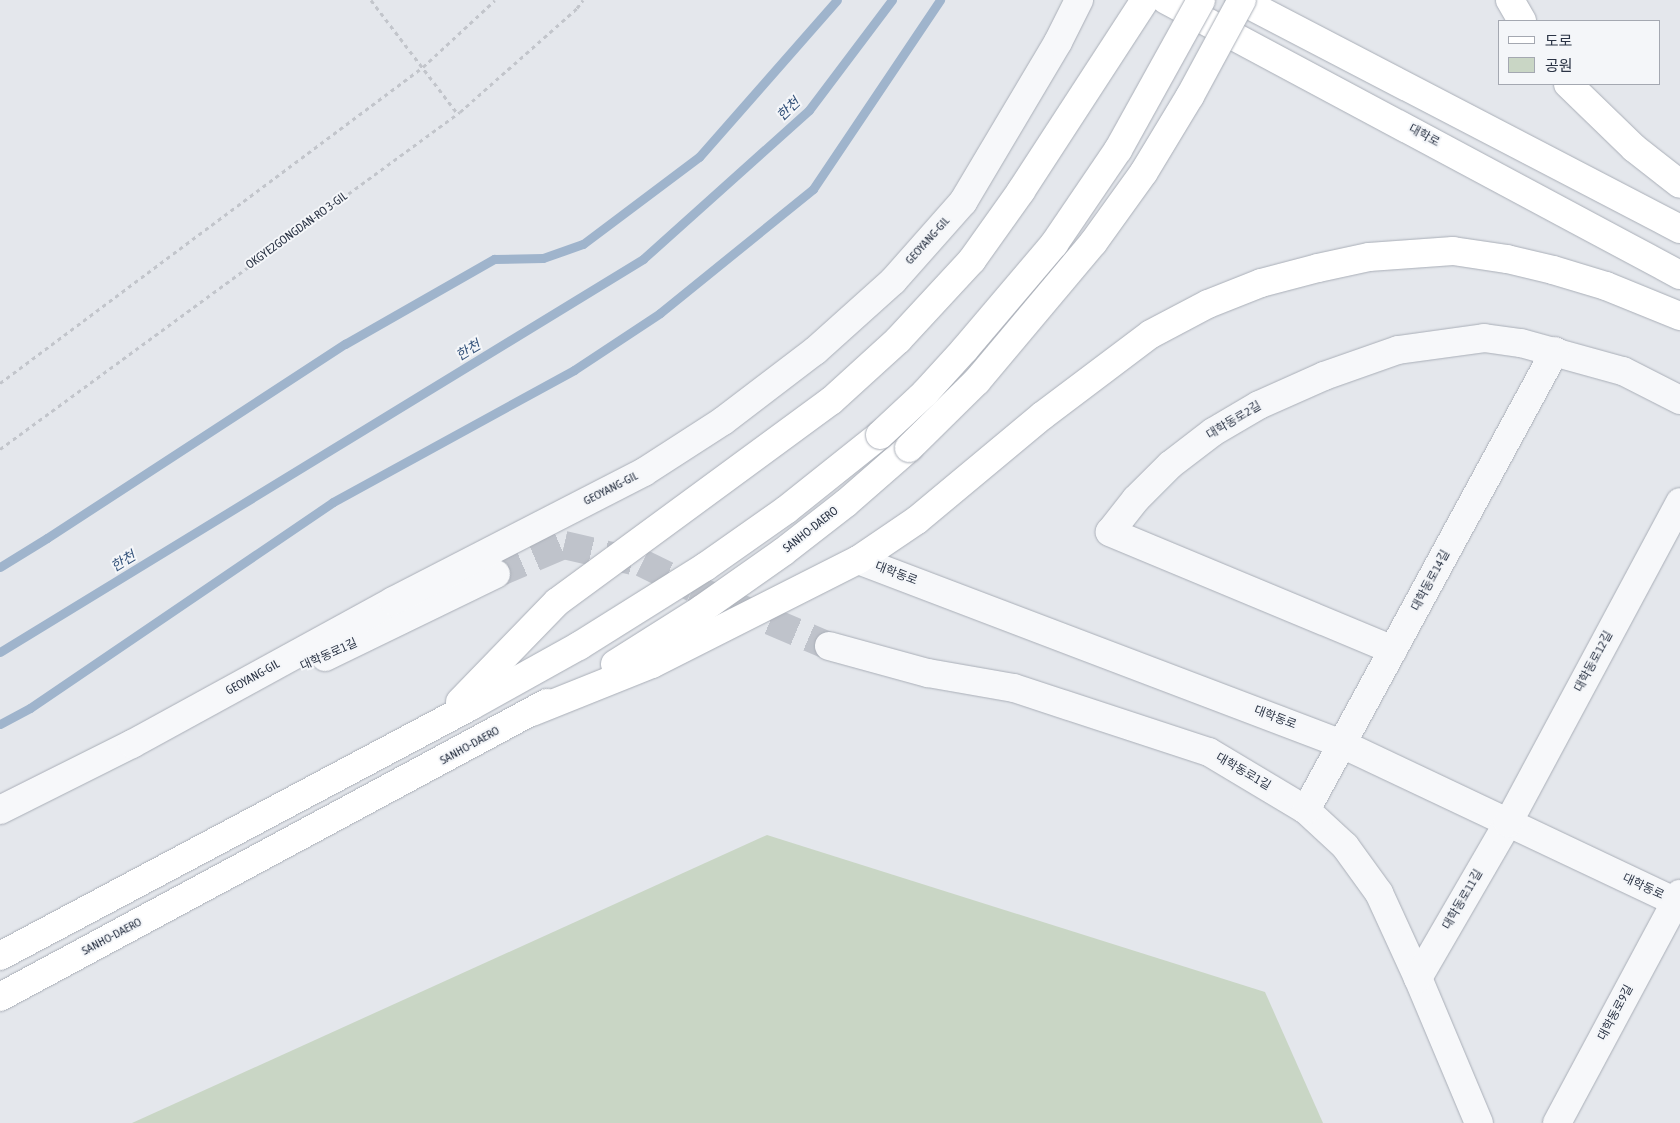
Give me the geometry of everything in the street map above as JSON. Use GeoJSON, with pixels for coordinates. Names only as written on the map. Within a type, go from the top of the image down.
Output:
{"type":"FeatureCollection","features":[{"type":"Feature","properties":{"kind":"street","name":"GEOYANG-GIL"},"geometry":{"type":"LineString","coordinates":[[0,810],[132,744],[393,601],[644,472],[722,421],[815,351],[893,281],[963,202],[1058,42],[1079,0]]}},
{"type":"Feature","properties":{"kind":"street"},"geometry":{"type":"LineString","coordinates":[[441,722],[557,602],[831,401],[898,340],[972,260],[1021,191],[1145,0]]}},
{"type":"Feature","properties":{"kind":"street","name":"대학로"},"geometry":{"type":"LineString","coordinates":[[1166,0],[1680,275]]}},
{"type":"Feature","properties":{"kind":"street"},"geometry":{"type":"LineString","coordinates":[[0,956],[441,722],[579,646],[706,567],[786,510],[880,435],[925,393],[960,355],[1054,244],[1118,150],[1201,0]]}},
{"type":"Feature","properties":{"kind":"street"},"geometry":{"type":"LineString","coordinates":[[1241,0],[1680,228]]}},
{"type":"Feature","properties":{"kind":"street","name":"SANHO-DAERO"},"geometry":{"type":"LineString","coordinates":[[0,997],[532,712],[646,645],[702,609],[783,552],[846,503],[909,448],[977,381],[1093,243],[1144,172],[1190,96],[1241,0]]}},
{"type":"Feature","properties":{"kind":"street"},"geometry":{"type":"LineString","coordinates":[[1510,0],[1521,20]]}},
{"type":"Feature","properties":{"kind":"street"},"geometry":{"type":"LineString","coordinates":[[1569,85],[1634,148],[1680,184]]}},
{"type":"Feature","properties":{"kind":"street"},"geometry":{"type":"LineString","coordinates":[[532,712],[652,664],[858,560],[917,520],[1042,416],[1151,334],[1208,304],[1261,283],[1369,257],[1453,251],[1507,259],[1553,270],[1606,286],[1680,316]]}},
{"type":"Feature","properties":{"kind":"street","name":"대학동로2길"},"geometry":{"type":"LineString","coordinates":[[1393,650],[1110,532],[1136,499],[1170,465],[1213,432],[1259,405],[1324,376],[1398,350],[1484,338],[1521,343],[1623,371],[1680,400]]}},
{"type":"Feature","properties":{"kind":"street","name":"대학동로14길"},"geometry":{"type":"LineString","coordinates":[[1306,810],[1555,351]]}},
{"type":"Feature","properties":{"kind":"street","name":"대학동로12길"},"geometry":{"type":"LineString","coordinates":[[1508,822],[1680,502]]}},
{"type":"Feature","properties":{"kind":"street","name":"대학동로"},"geometry":{"type":"LineString","coordinates":[[858,560],[1342,744],[1678,900]]}},
{"type":"Feature","properties":{"kind":"street","name":"대학동로1길"},"geometry":{"type":"LineString","coordinates":[[132,744],[357,643],[496,574]]}},
{"type":"Feature","properties":{"kind":"street","name":"대학동로1길"},"geometry":{"type":"LineString","coordinates":[[829,646],[928,673],[1014,688],[1210,752],[1306,810],[1345,846],[1379,893],[1418,978],[1479,1123]]}},
{"type":"Feature","properties":{"kind":"street","name":"대학동로11길"},"geometry":{"type":"LineString","coordinates":[[1418,978],[1508,822]]}},
{"type":"Feature","properties":{"kind":"street","name":"대학동로9길"},"geometry":{"type":"LineString","coordinates":[[1557,1123],[1678,900]]}},
{"type":"Feature","properties":{"kind":"path"},"geometry":{"type":"LineString","coordinates":[[371,0],[458,114]]}},
{"type":"Feature","properties":{"kind":"path"},"geometry":{"type":"LineString","coordinates":[[0,383],[423,67],[495,0]]}},
{"type":"Feature","properties":{"kind":"path","name":"OKGYE2GONGDAN-RO 3-GIL"},"geometry":{"type":"LineString","coordinates":[[0,449],[458,114],[578,8],[583,0]]}},
{"type":"Feature","properties":{"kind":"green space"},"geometry":{"type":"Polygon","coordinates":[[[767,835],[1265,992],[1323,1123],[132,1123],[767,835]]]}},
{"type":"Feature","properties":{"kind":"waterway"},"geometry":{"type":"LineString","coordinates":[[0,567],[345,344],[494,259],[543,258],[583,244],[699,157],[837,0]]}},
{"type":"Feature","properties":{"kind":"waterway","name":"한천"},"geometry":{"type":"LineString","coordinates":[[0,652],[643,259],[809,110],[892,0]]}},
{"type":"Feature","properties":{"kind":"waterway"},"geometry":{"type":"LineString","coordinates":[[0,724],[30,708],[333,502],[574,370],[660,313],[813,189],[940,0]]}},
{"type":"Feature","properties":{"kind":"tunnel"},"geometry":{"type":"LineString","coordinates":[[496,574],[564,545],[642,563],[693,588],[829,646]]}}]}
